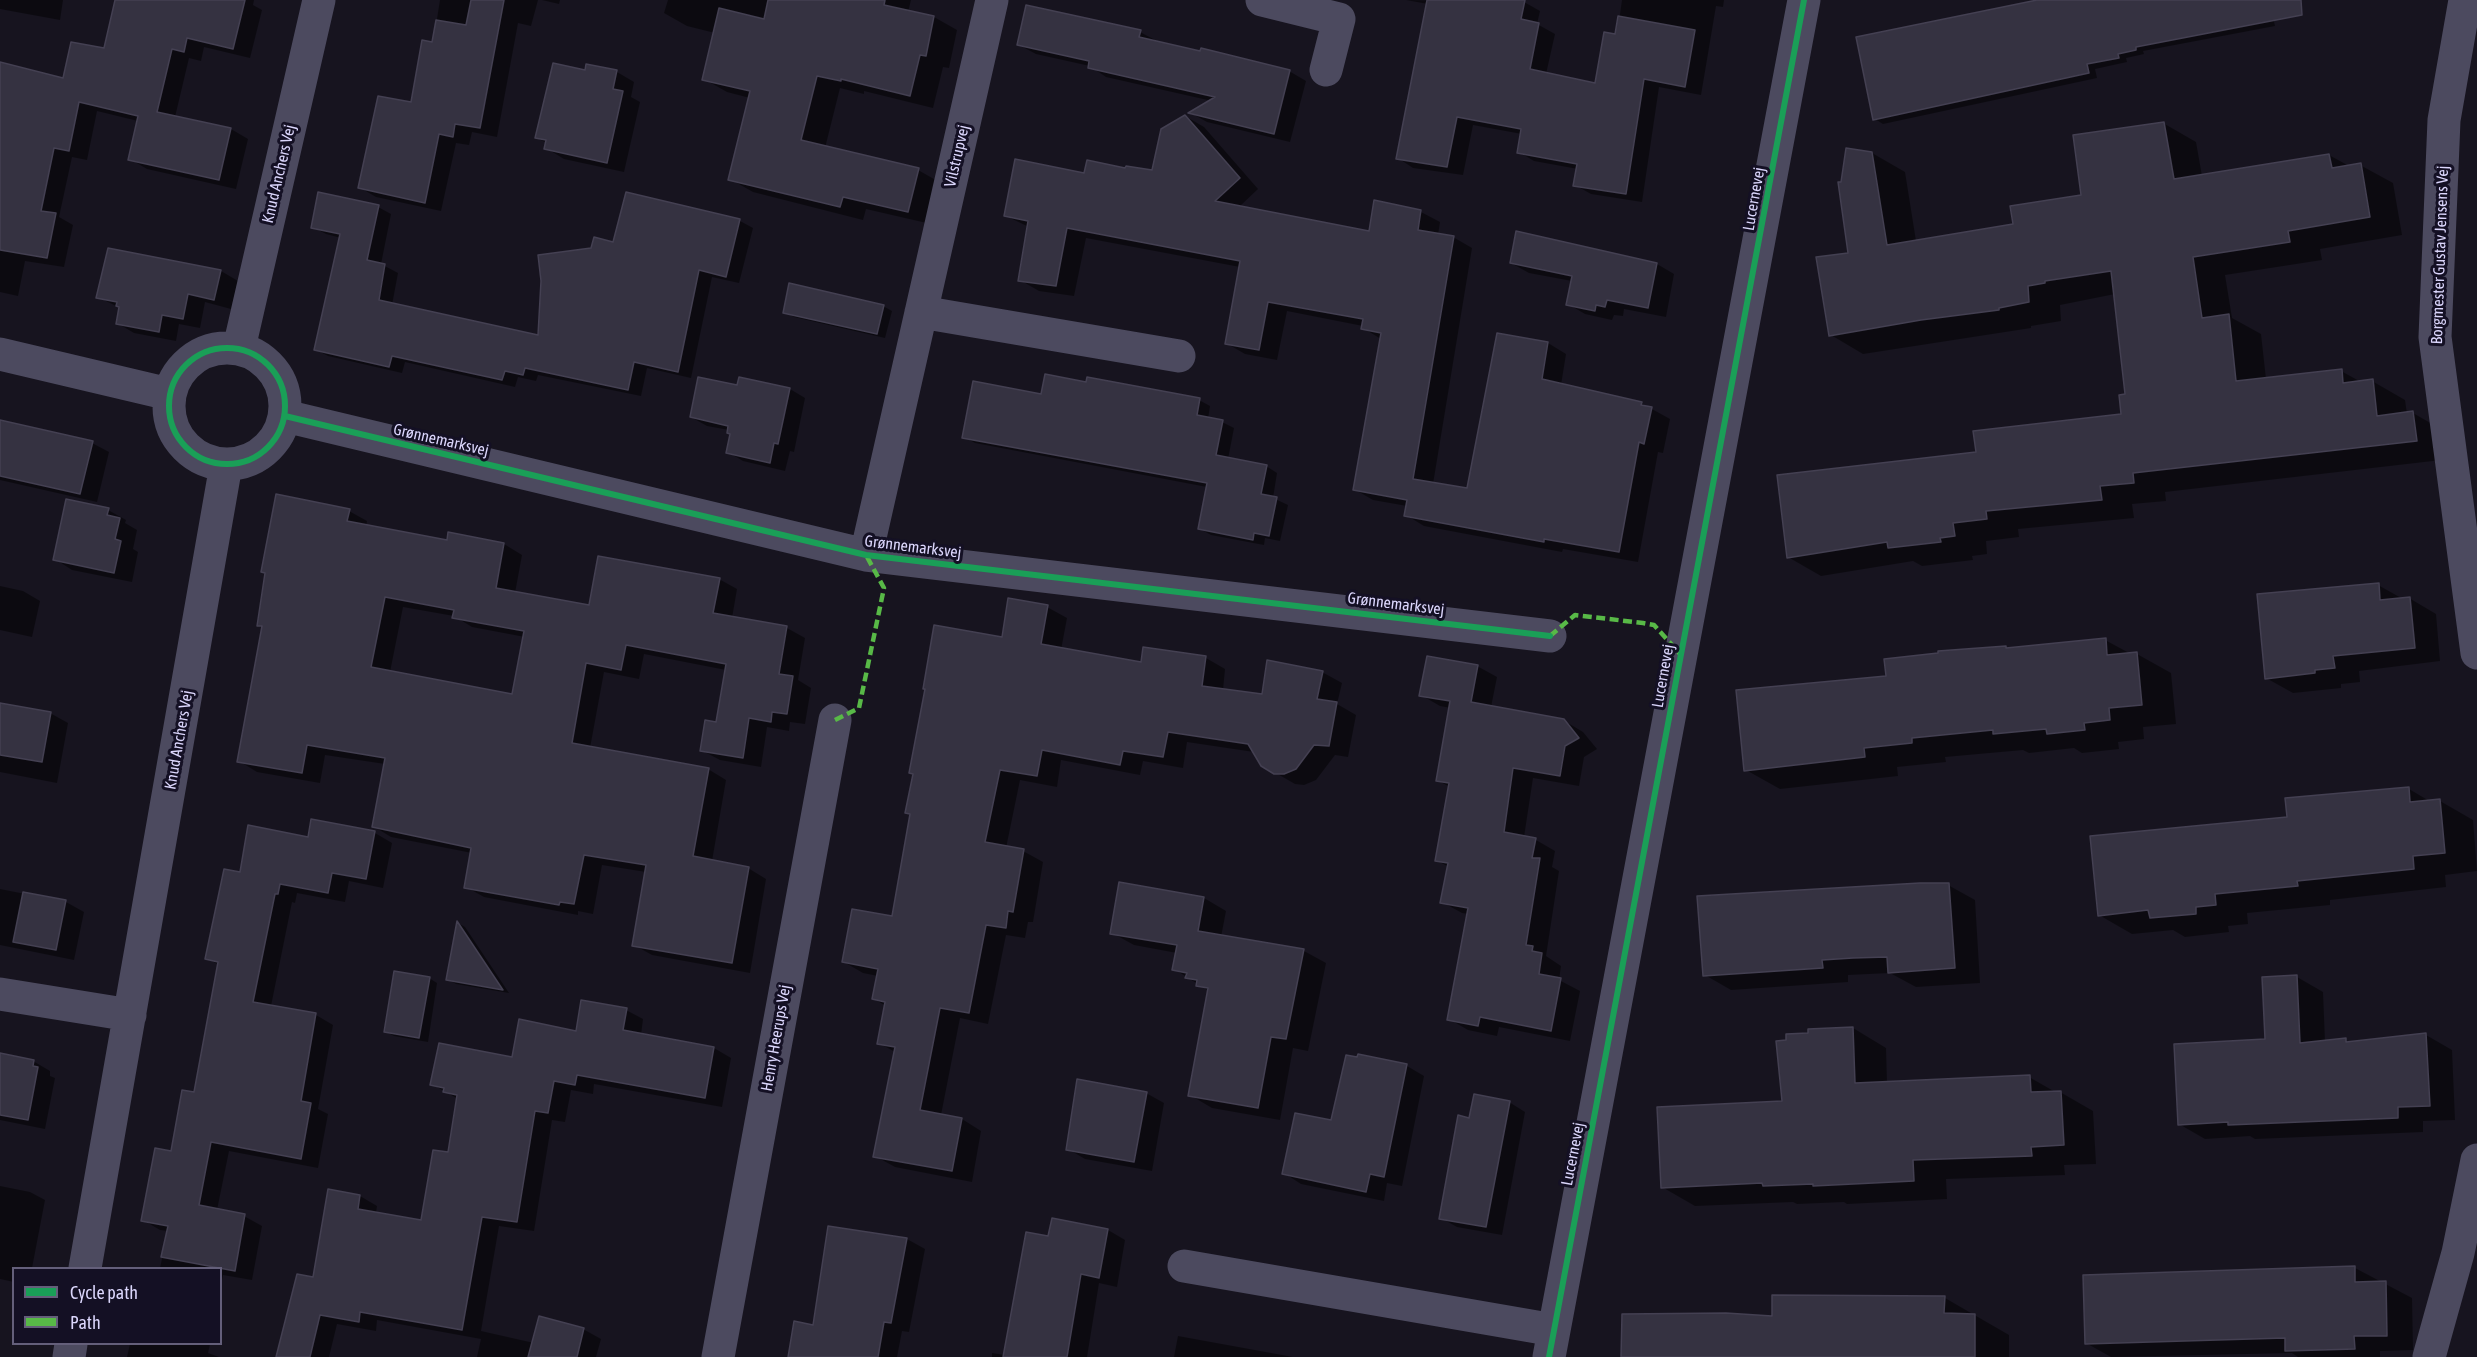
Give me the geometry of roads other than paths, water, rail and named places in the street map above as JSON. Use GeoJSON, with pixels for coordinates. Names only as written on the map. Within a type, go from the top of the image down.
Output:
{"type":"FeatureCollection","features":[{"type":"Feature","properties":{"kind":"street","name":"Knud Anchers Vej"},"geometry":{"type":"LineString","coordinates":[[239,348],[319,0]]}},
{"type":"Feature","properties":{"kind":"street","name":"Vilstrupvej"},"geometry":{"type":"LineString","coordinates":[[866,555],[992,0]]}},
{"type":"Feature","properties":{"kind":"street"},"geometry":{"type":"LineString","coordinates":[[1262,0],[1339,19],[1326,70]]}},
{"type":"Feature","properties":{"kind":"street","name":"Lucernevej"},"geometry":{"type":"LineString","coordinates":[[1184,1266],[1551,1343],[1804,0]]}},
{"type":"Feature","properties":{"kind":"street","name":"Borgmester Gustav Jensens Vej"},"geometry":{"type":"LineString","coordinates":[[2465,0],[2444,120],[2435,337],[2477,653]]}},
{"type":"Feature","properties":{"kind":"street"},"geometry":{"type":"LineString","coordinates":[[921,312],[1179,356]]}},
{"type":"Feature","properties":{"kind":"street"},"geometry":{"type":"LineString","coordinates":[[216,348],[239,348],[260,357],[275,373],[284,394],[285,416],[278,435],[265,451],[247,462],[226,465],[206,461],[188,451],[175,435],[168,415],[169,394],[178,373],[195,357],[216,348]]}},
{"type":"Feature","properties":{"kind":"street"},"geometry":{"type":"LineString","coordinates":[[0,354],[169,394]]}},
{"type":"Feature","properties":{"kind":"street","name":"Grønnemarksvej"},"geometry":{"type":"LineString","coordinates":[[285,416],[866,555],[1550,636]]}},
{"type":"Feature","properties":{"kind":"street","name":"Knud Anchers Vej"},"geometry":{"type":"LineString","coordinates":[[85,1267],[226,465]]}},
{"type":"Feature","properties":{"kind":"street","name":"Henry Heerups Vej"},"geometry":{"type":"LineString","coordinates":[[718,1357],[835,720]]}},
{"type":"Feature","properties":{"kind":"street"},"geometry":{"type":"LineString","coordinates":[[0,994],[130,1015]]}},
{"type":"Feature","properties":{"kind":"street"},"geometry":{"type":"LineString","coordinates":[[2429,1357],[2458,1253],[2477,1160]]}}]}
